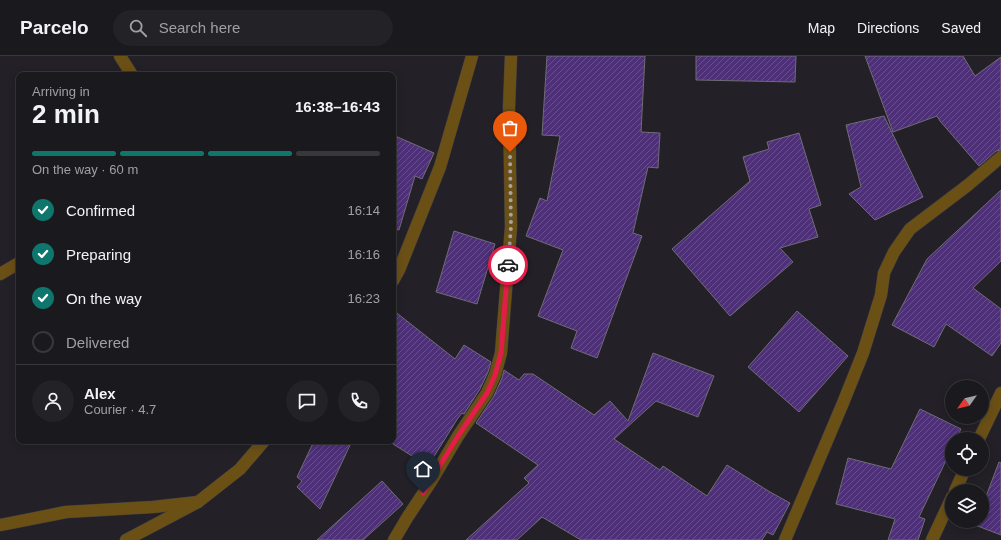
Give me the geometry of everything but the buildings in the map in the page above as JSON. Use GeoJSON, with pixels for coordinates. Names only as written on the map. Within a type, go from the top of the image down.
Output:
{"type":"FeatureCollection","features":[{"type":"Feature","properties":{"kind":"street"},"geometry":{"type":"LineString","coordinates":[[120,56],[130,72]]}},
{"type":"Feature","properties":{"kind":"street"},"geometry":{"type":"LineString","coordinates":[[396,276],[440,167],[472,56]]}},
{"type":"Feature","properties":{"kind":"street"},"geometry":{"type":"LineString","coordinates":[[394,540],[458,436],[487,393],[495,375],[501,353],[511,227],[509,107],[510,56]]}},
{"type":"Feature","properties":{"kind":"street"},"geometry":{"type":"LineString","coordinates":[[785,540],[863,353],[881,294],[884,273],[894,252],[910,229],[968,185],[1001,157]]}},
{"type":"Feature","properties":{"kind":"street"},"geometry":{"type":"LineString","coordinates":[[0,274],[16,265]]}},
{"type":"Feature","properties":{"kind":"street"},"geometry":{"type":"LineString","coordinates":[[982,432],[1001,393]]}},
{"type":"Feature","properties":{"kind":"street"},"geometry":{"type":"LineString","coordinates":[[126,540],[198,502],[240,469],[261,444]]}},
{"type":"Feature","properties":{"kind":"street"},"geometry":{"type":"LineString","coordinates":[[0,525],[66,512],[153,507],[198,502]]}},
{"type":"Feature","properties":{"kind":"street"},"geometry":{"type":"LineString","coordinates":[[932,540],[945,512]]}},
{"type":"Feature","properties":{"kind":"way so far"},"geometry":{"type":"LineString","coordinates":[[508,265],[511,227],[510,152]]}},
{"type":"Feature","properties":{"kind":"route"},"geometry":{"type":"LineString","coordinates":[[423,493],[458,436],[487,393],[495,375],[501,353],[508,265]]}}]}
